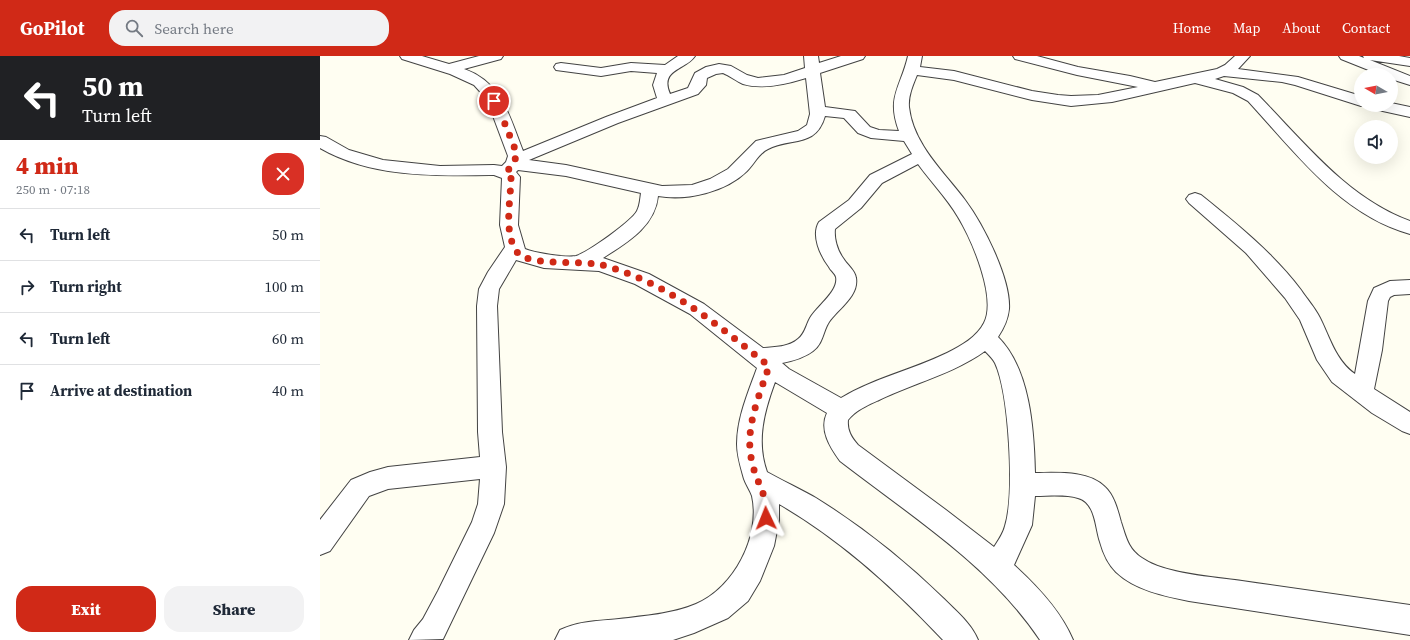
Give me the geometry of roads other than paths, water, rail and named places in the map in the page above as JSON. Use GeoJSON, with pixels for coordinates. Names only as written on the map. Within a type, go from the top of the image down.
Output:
{"type":"FeatureCollection","features":[{"type":"Feature","properties":{"kind":"street"},"geometry":{"type":"LineString","coordinates":[[407,56],[447,69],[478,82],[489,92],[499,109],[517,154],[512,166],[509,225],[517,253],[526,258],[544,261],[601,264],[642,279],[697,309],[781,376],[842,410]]}},
{"type":"Feature","properties":{"kind":"street"},"geometry":{"type":"LineString","coordinates":[[447,69],[496,56]]}},
{"type":"Feature","properties":{"kind":"street"},"geometry":{"type":"LineString","coordinates":[[666,100],[662,94],[660,85],[666,69],[688,56]]}},
{"type":"Feature","properties":{"kind":"street"},"geometry":{"type":"LineString","coordinates":[[320,142],[343,154],[382,165],[440,171],[494,170],[512,166],[612,120],[693,91],[698,85],[701,75],[718,67],[733,63],[746,80],[761,82],[795,77],[812,64],[858,56]]}},
{"type":"Feature","properties":{"kind":"street"},"geometry":{"type":"LineString","coordinates":[[1020,56],[1077,71],[1141,82],[1156,87]]}},
{"type":"Feature","properties":{"kind":"street"},"geometry":{"type":"LineString","coordinates":[[1225,72],[1235,66],[1243,56]]}},
{"type":"Feature","properties":{"kind":"street"},"geometry":{"type":"LineString","coordinates":[[1346,56],[1410,81]]}},
{"type":"Feature","properties":{"kind":"street"},"geometry":{"type":"LineString","coordinates":[[1369,56],[1410,62]]}},
{"type":"Feature","properties":{"kind":"street"},"geometry":{"type":"LineString","coordinates":[[1058,640],[1040,614],[1020,590],[959,534],[849,453],[836,431],[836,419],[842,410],[884,387],[951,361],[974,348],[986,338],[994,324],[998,312],[998,296],[995,280],[968,219],[921,156],[910,136],[900,107],[912,60],[951,75],[1035,96],[1072,101],[1113,98],[1178,81],[1225,72],[1298,81],[1354,99]]}},
{"type":"Feature","properties":{"kind":"street"},"geometry":{"type":"LineString","coordinates":[[512,166],[546,167],[658,192],[681,193],[707,186],[721,180],[740,168],[757,148],[762,145],[810,131],[816,122],[817,111],[812,64]]}},
{"type":"Feature","properties":{"kind":"street"},"geometry":{"type":"LineString","coordinates":[[561,67],[601,72],[631,67],[666,69]]}},
{"type":"Feature","properties":{"kind":"street"},"geometry":{"type":"LineString","coordinates":[[1195,78],[1238,90],[1253,98],[1331,180],[1368,209],[1408,227],[1410,244]]}},
{"type":"Feature","properties":{"kind":"street"},"geometry":{"type":"LineString","coordinates":[[1398,110],[1410,112]]}},
{"type":"Feature","properties":{"kind":"street"},"geometry":{"type":"LineString","coordinates":[[817,111],[849,114],[864,130],[877,135],[910,136]]}},
{"type":"Feature","properties":{"kind":"street"},"geometry":{"type":"LineString","coordinates":[[764,362],[803,347],[810,342],[823,315],[847,283],[846,277],[831,254],[825,230],[826,226],[856,204],[873,182],[880,176],[921,156]]}},
{"type":"Feature","properties":{"kind":"street"},"geometry":{"type":"LineString","coordinates":[[581,262],[635,225],[648,206],[650,190]]}},
{"type":"Feature","properties":{"kind":"street"},"geometry":{"type":"LineString","coordinates":[[1195,200],[1258,253],[1292,293],[1309,317],[1328,360],[1340,376],[1362,394],[1410,424]]}},
{"type":"Feature","properties":{"kind":"street"},"geometry":{"type":"LineString","coordinates":[[424,640],[433,629],[448,601],[485,524],[491,504],[493,467],[490,432],[487,306],[489,288],[515,247]]}},
{"type":"Feature","properties":{"kind":"street"},"geometry":{"type":"LineString","coordinates":[[1362,394],[1371,350],[1378,301],[1381,293],[1390,288],[1410,287]]}},
{"type":"Feature","properties":{"kind":"street"},"geometry":{"type":"LineString","coordinates":[[986,338],[999,352],[1009,371],[1014,390],[1019,429],[1023,484],[1023,502],[1020,524],[1011,546],[996,568]]}},
{"type":"Feature","properties":{"kind":"street"},"geometry":{"type":"LineString","coordinates":[[570,640],[584,635],[647,631],[677,625],[705,615],[725,603],[738,591],[746,579],[760,546],[767,510],[765,496],[757,480],[752,462],[749,442],[764,362]]}},
{"type":"Feature","properties":{"kind":"street"},"geometry":{"type":"LineString","coordinates":[[320,542],[360,488],[370,483],[388,478],[493,467]]}},
{"type":"Feature","properties":{"kind":"street"},"geometry":{"type":"LineString","coordinates":[[757,480],[813,511],[859,545],[940,616],[963,640]]}},
{"type":"Feature","properties":{"kind":"street"},"geometry":{"type":"LineString","coordinates":[[1023,484],[1074,486],[1088,490],[1099,498],[1105,510],[1109,532],[1116,549],[1124,562],[1141,574],[1156,580],[1189,587],[1410,620]]}}]}
